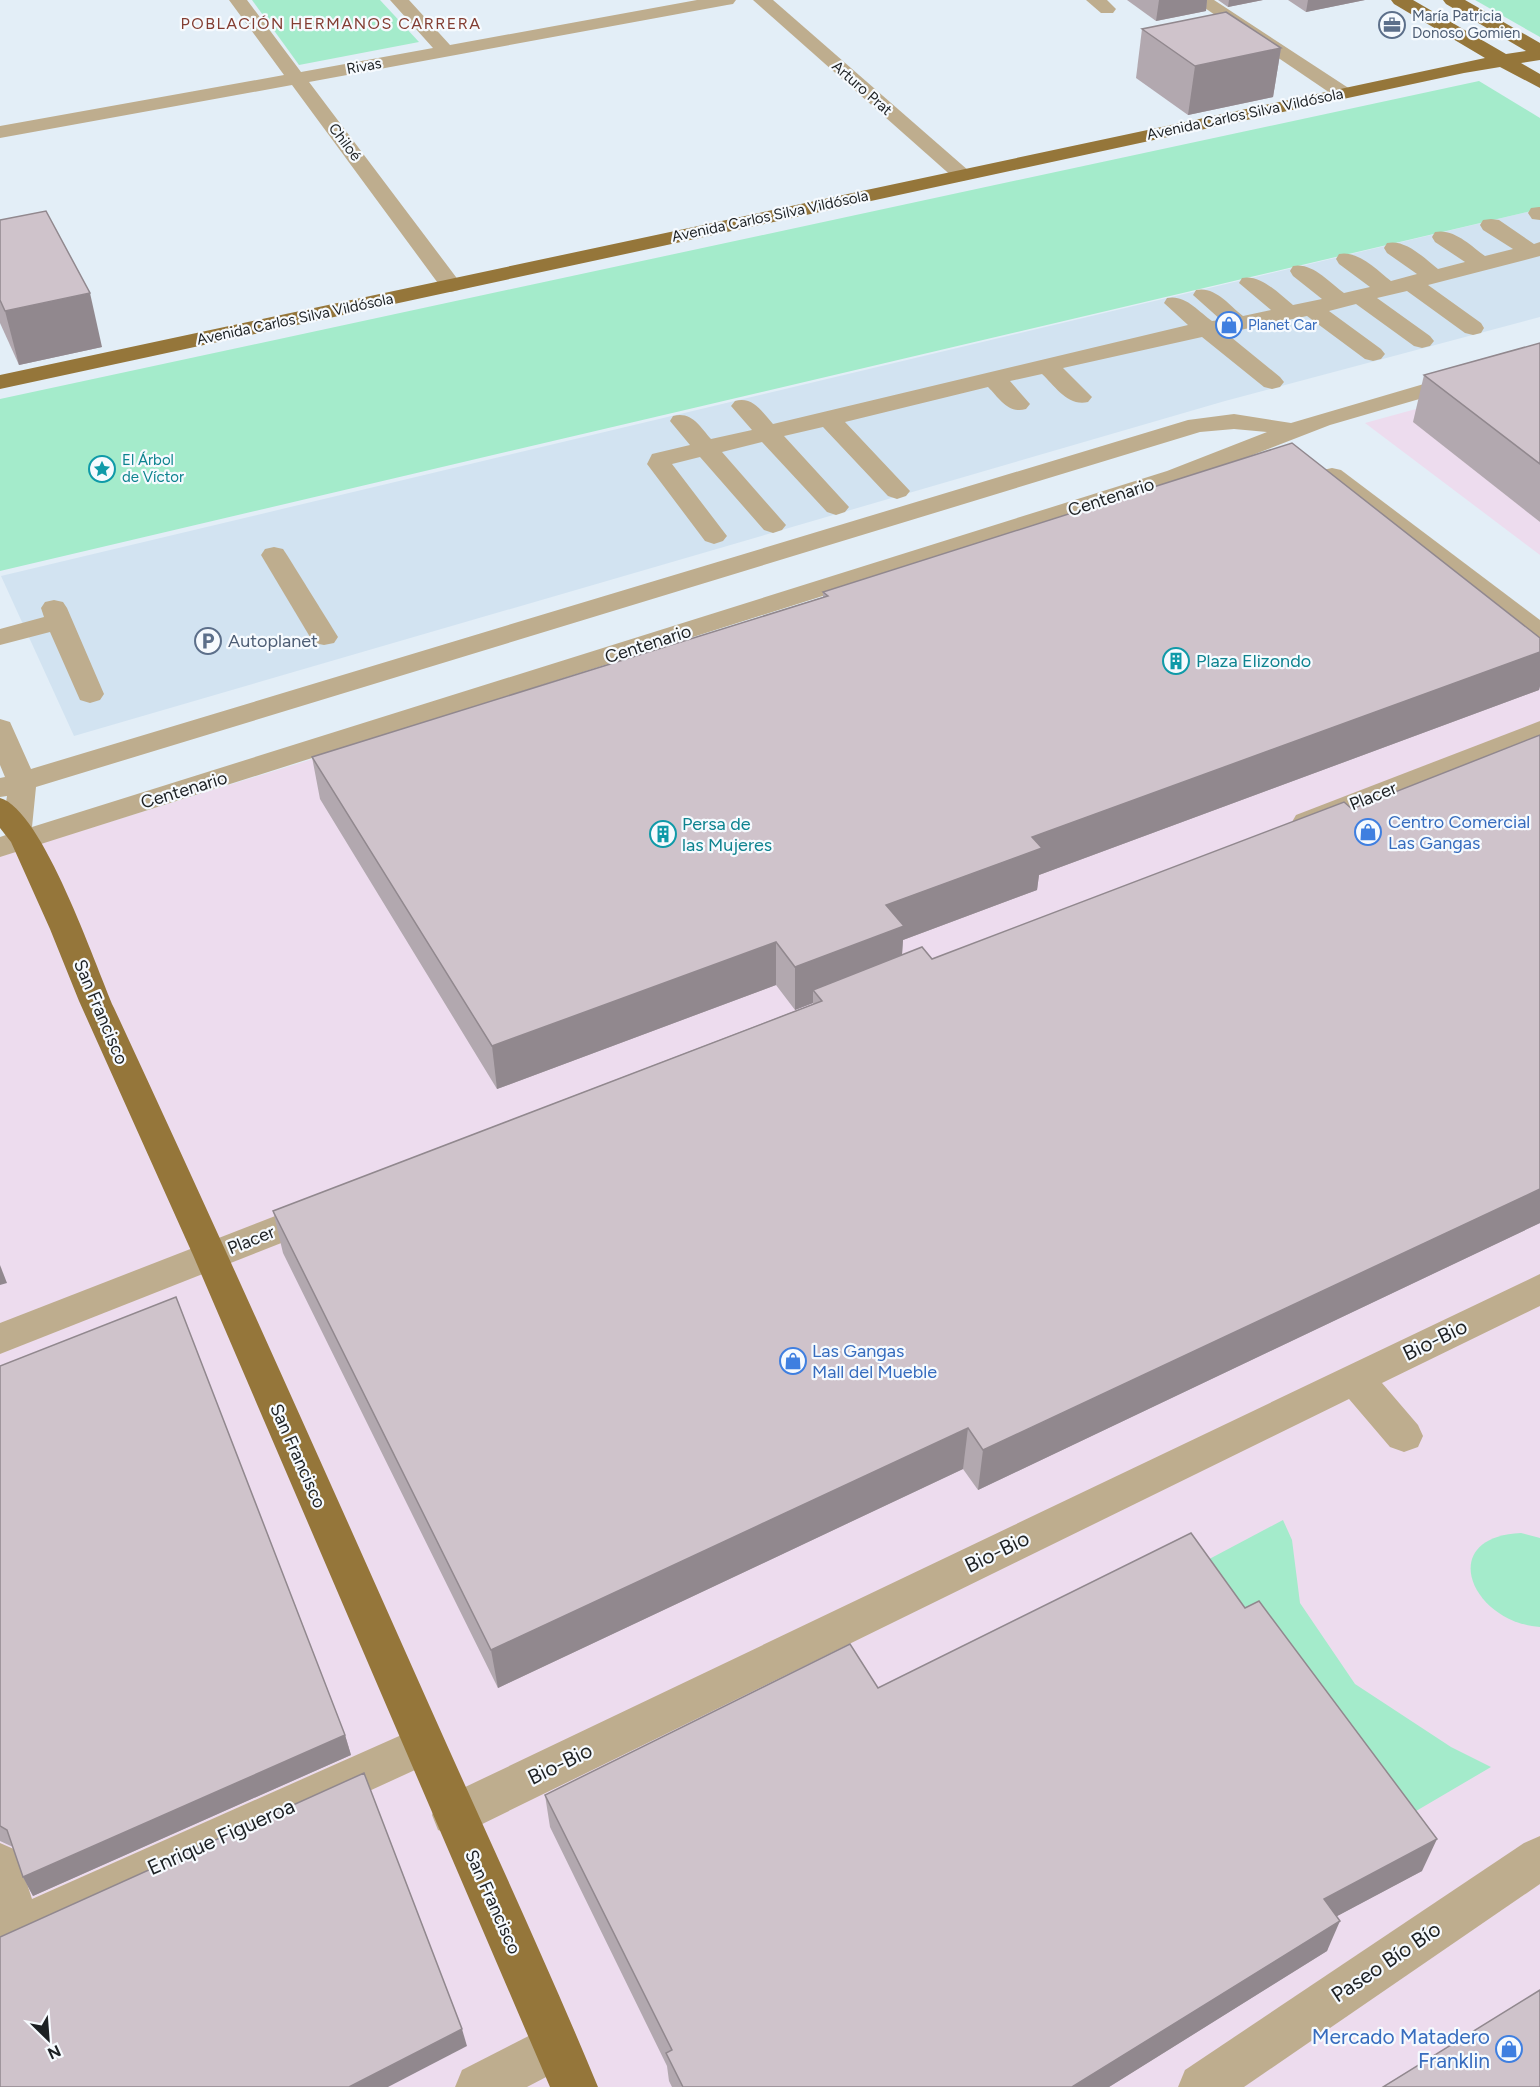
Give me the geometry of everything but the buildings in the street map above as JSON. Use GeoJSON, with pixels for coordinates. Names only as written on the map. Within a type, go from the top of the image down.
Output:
{"type":"FeatureCollection","features":[{"type":"Feature","properties":{"kind":"main road"},"geometry":{"type":"LineString","coordinates":[[1400,0],[1540,82]]}},
{"type":"Feature","properties":{"kind":"main road"},"geometry":{"type":"LineString","coordinates":[[1452,0],[1540,52]]}},
{"type":"Feature","properties":{"kind":"main road","name":"Avenida Carlos Silva Vildósola"},"geometry":{"type":"LineString","coordinates":[[0,382],[1540,52]]}},
{"type":"Feature","properties":{"kind":"main road","name":"San Francisco"},"geometry":{"type":"LineString","coordinates":[[10,831],[66,929],[95,1001],[211,1256],[565,2066]]}},
{"type":"Feature","properties":{"kind":"street","name":"Chiloé"},"geometry":{"type":"LineString","coordinates":[[238,0],[451,285]]}},
{"type":"Feature","properties":{"kind":"street"},"geometry":{"type":"LineString","coordinates":[[399,0],[446,51]]}},
{"type":"Feature","properties":{"kind":"street","name":"Rivas"},"geometry":{"type":"LineString","coordinates":[[0,132],[727,0]]}},
{"type":"Feature","properties":{"kind":"street","name":"Arturo Prat"},"geometry":{"type":"LineString","coordinates":[[762,0],[962,175]]}},
{"type":"Feature","properties":{"kind":"street"},"geometry":{"type":"LineString","coordinates":[[1202,0],[1343,93]]}},
{"type":"Feature","properties":{"kind":"street"},"geometry":{"type":"LineString","coordinates":[[1491,225],[1536,250]]}},
{"type":"Feature","properties":{"kind":"street"},"geometry":{"type":"LineString","coordinates":[[1443,237],[1482,264]]}},
{"type":"Feature","properties":{"kind":"street"},"geometry":{"type":"LineString","coordinates":[[1395,248],[1434,276]]}},
{"type":"Feature","properties":{"kind":"street"},"geometry":{"type":"LineString","coordinates":[[714,536],[658,462],[661,459],[1176,334],[1207,330],[1299,310],[1536,250]]}},
{"type":"Feature","properties":{"kind":"street"},"geometry":{"type":"LineString","coordinates":[[1347,259],[1386,288]]}},
{"type":"Feature","properties":{"kind":"street"},"geometry":{"type":"LineString","coordinates":[[1300,271],[1422,341]]}},
{"type":"Feature","properties":{"kind":"street"},"geometry":{"type":"LineString","coordinates":[[1409,282],[1473,328]]}},
{"type":"Feature","properties":{"kind":"street"},"geometry":{"type":"LineString","coordinates":[[1250,283],[1372,354]]}},
{"type":"Feature","properties":{"kind":"street"},"geometry":{"type":"LineString","coordinates":[[1204,296],[1238,323]]}},
{"type":"Feature","properties":{"kind":"street"},"geometry":{"type":"LineString","coordinates":[[1175,303],[1272,382]]}},
{"type":"Feature","properties":{"kind":"street","name":"Centenario"},"geometry":{"type":"LineString","coordinates":[[10,831],[1176,477],[1250,450],[1291,430],[1540,357]]}},
{"type":"Feature","properties":{"kind":"street"},"geometry":{"type":"LineString","coordinates":[[1046,365],[1080,397]]}},
{"type":"Feature","properties":{"kind":"street"},"geometry":{"type":"LineString","coordinates":[[993,378],[1018,404]]}},
{"type":"Feature","properties":{"kind":"street"},"geometry":{"type":"LineString","coordinates":[[743,406],[836,507]]}},
{"type":"Feature","properties":{"kind":"street"},"geometry":{"type":"LineString","coordinates":[[828,418],[897,490]]}},
{"type":"Feature","properties":{"kind":"street","name":"Centenario"},"geometry":{"type":"LineString","coordinates":[[10,785],[1197,425],[1226,420],[1256,422],[1291,430]]}},
{"type":"Feature","properties":{"kind":"street"},"geometry":{"type":"LineString","coordinates":[[682,421],[773,525]]}},
{"type":"Feature","properties":{"kind":"street"},"geometry":{"type":"LineString","coordinates":[[1332,475],[1540,633]]}},
{"type":"Feature","properties":{"kind":"street"},"geometry":{"type":"LineString","coordinates":[[274,555],[324,637]]}},
{"type":"Feature","properties":{"kind":"street"},"geometry":{"type":"LineString","coordinates":[[0,636],[56,614],[90,694]]}},
{"type":"Feature","properties":{"kind":"street"},"geometry":{"type":"LineString","coordinates":[[0,728],[10,785],[22,795],[10,831]]}},
{"type":"Feature","properties":{"kind":"street","name":"Placer"},"geometry":{"type":"LineString","coordinates":[[1285,831],[1540,730]]}},
{"type":"Feature","properties":{"kind":"street","name":"Placer"},"geometry":{"type":"LineString","coordinates":[[0,1339],[343,1203]]}},
{"type":"Feature","properties":{"kind":"street","name":"Bio-Bio"},"geometry":{"type":"LineString","coordinates":[[454,1815],[1540,1289]]}},
{"type":"Feature","properties":{"kind":"street"},"geometry":{"type":"LineString","coordinates":[[1354,1379],[1404,1437]]}},
{"type":"Feature","properties":{"kind":"street","name":"Enrique Figueroa"},"geometry":{"type":"LineString","coordinates":[[0,1865],[9,1933],[424,1745]]}},
{"type":"Feature","properties":{"kind":"street","name":"Paseo Bío Bío"},"geometry":{"type":"LineString","coordinates":[[1202,2087],[1540,1858]]}},
{"type":"Feature","properties":{"kind":"street"},"geometry":{"type":"LineString","coordinates":[[478,2087],[565,2066]]}},
{"type":"Feature","properties":{"kind":"shaded area"},"geometry":{"type":"Polygon","coordinates":[[[1540,209],[1540,317],[1225,401],[74,736],[1,576],[1540,209]]]}},
{"type":"Feature","properties":{"kind":"shaded area"},"geometry":{"type":"Polygon","coordinates":[[[1540,375],[1540,555],[1365,423],[1540,375]]]}},
{"type":"Feature","properties":{"kind":"shaded area"},"geometry":{"type":"Polygon","coordinates":[[[1289,456],[1540,650],[1540,2087],[0,2087],[0,856],[1289,456]]]}},
{"type":"Feature","properties":{"kind":"green space"},"geometry":{"type":"Polygon","coordinates":[[[252,0],[380,0],[419,42],[299,65],[252,0]]]}},
{"type":"Feature","properties":{"kind":"green space"},"geometry":{"type":"Polygon","coordinates":[[[1475,0],[1540,0],[1540,37],[1475,0]]]}},
{"type":"Feature","properties":{"kind":"green space"},"geometry":{"type":"Polygon","coordinates":[[[1479,81],[1540,118],[1540,209],[0,571],[0,399],[1479,81]]]}},
{"type":"Feature","properties":{"kind":"green space"},"geometry":{"type":"Polygon","coordinates":[[[1283,1520],[1292,1540],[1300,1603],[1355,1684],[1451,1747],[1491,1767],[1394,1824],[1198,1565],[1283,1520]]]}},
{"type":"Feature","properties":{"kind":"green space"},"geometry":{"type":"Polygon","coordinates":[[[1521,1533],[1540,1538],[1540,1627],[1516,1622],[1496,1611],[1481,1596],[1472,1580],[1471,1563],[1478,1549],[1494,1538],[1521,1533]]]}},
{"type":"Feature","properties":{"kind":"place","name":"María Patricia Donoso Gomien"},"geometry":{"type":"Point","coordinates":[1392,25]}},
{"type":"Feature","properties":{"kind":"place","name":"Planet Car"},"geometry":{"type":"Point","coordinates":[1229,325]}},
{"type":"Feature","properties":{"kind":"place","name":"El Árbol de Víctor"},"geometry":{"type":"Point","coordinates":[102,469]}},
{"type":"Feature","properties":{"kind":"place","name":"Autoplanet"},"geometry":{"type":"Point","coordinates":[208,641]}},
{"type":"Feature","properties":{"kind":"place","name":"Plaza Elizondo"},"geometry":{"type":"Point","coordinates":[1176,661]}},
{"type":"Feature","properties":{"kind":"place","name":"Centro Comercial Las Gangas"},"geometry":{"type":"Point","coordinates":[1368,832]}},
{"type":"Feature","properties":{"kind":"place","name":"Persa de las Mujeres"},"geometry":{"type":"Point","coordinates":[663,834]}},
{"type":"Feature","properties":{"kind":"place","name":"Las Gangas Mall del Mueble"},"geometry":{"type":"Point","coordinates":[793,1361]}},
{"type":"Feature","properties":{"kind":"place","name":"Mercado Matadero Franklin"},"geometry":{"type":"Point","coordinates":[1509,2049]}},
{"type":"Feature","properties":{"kind":"district","name":"POBLACIÓN HERMANOS CARRERA"},"geometry":{"type":"Point","coordinates":[331,23]}}]}
